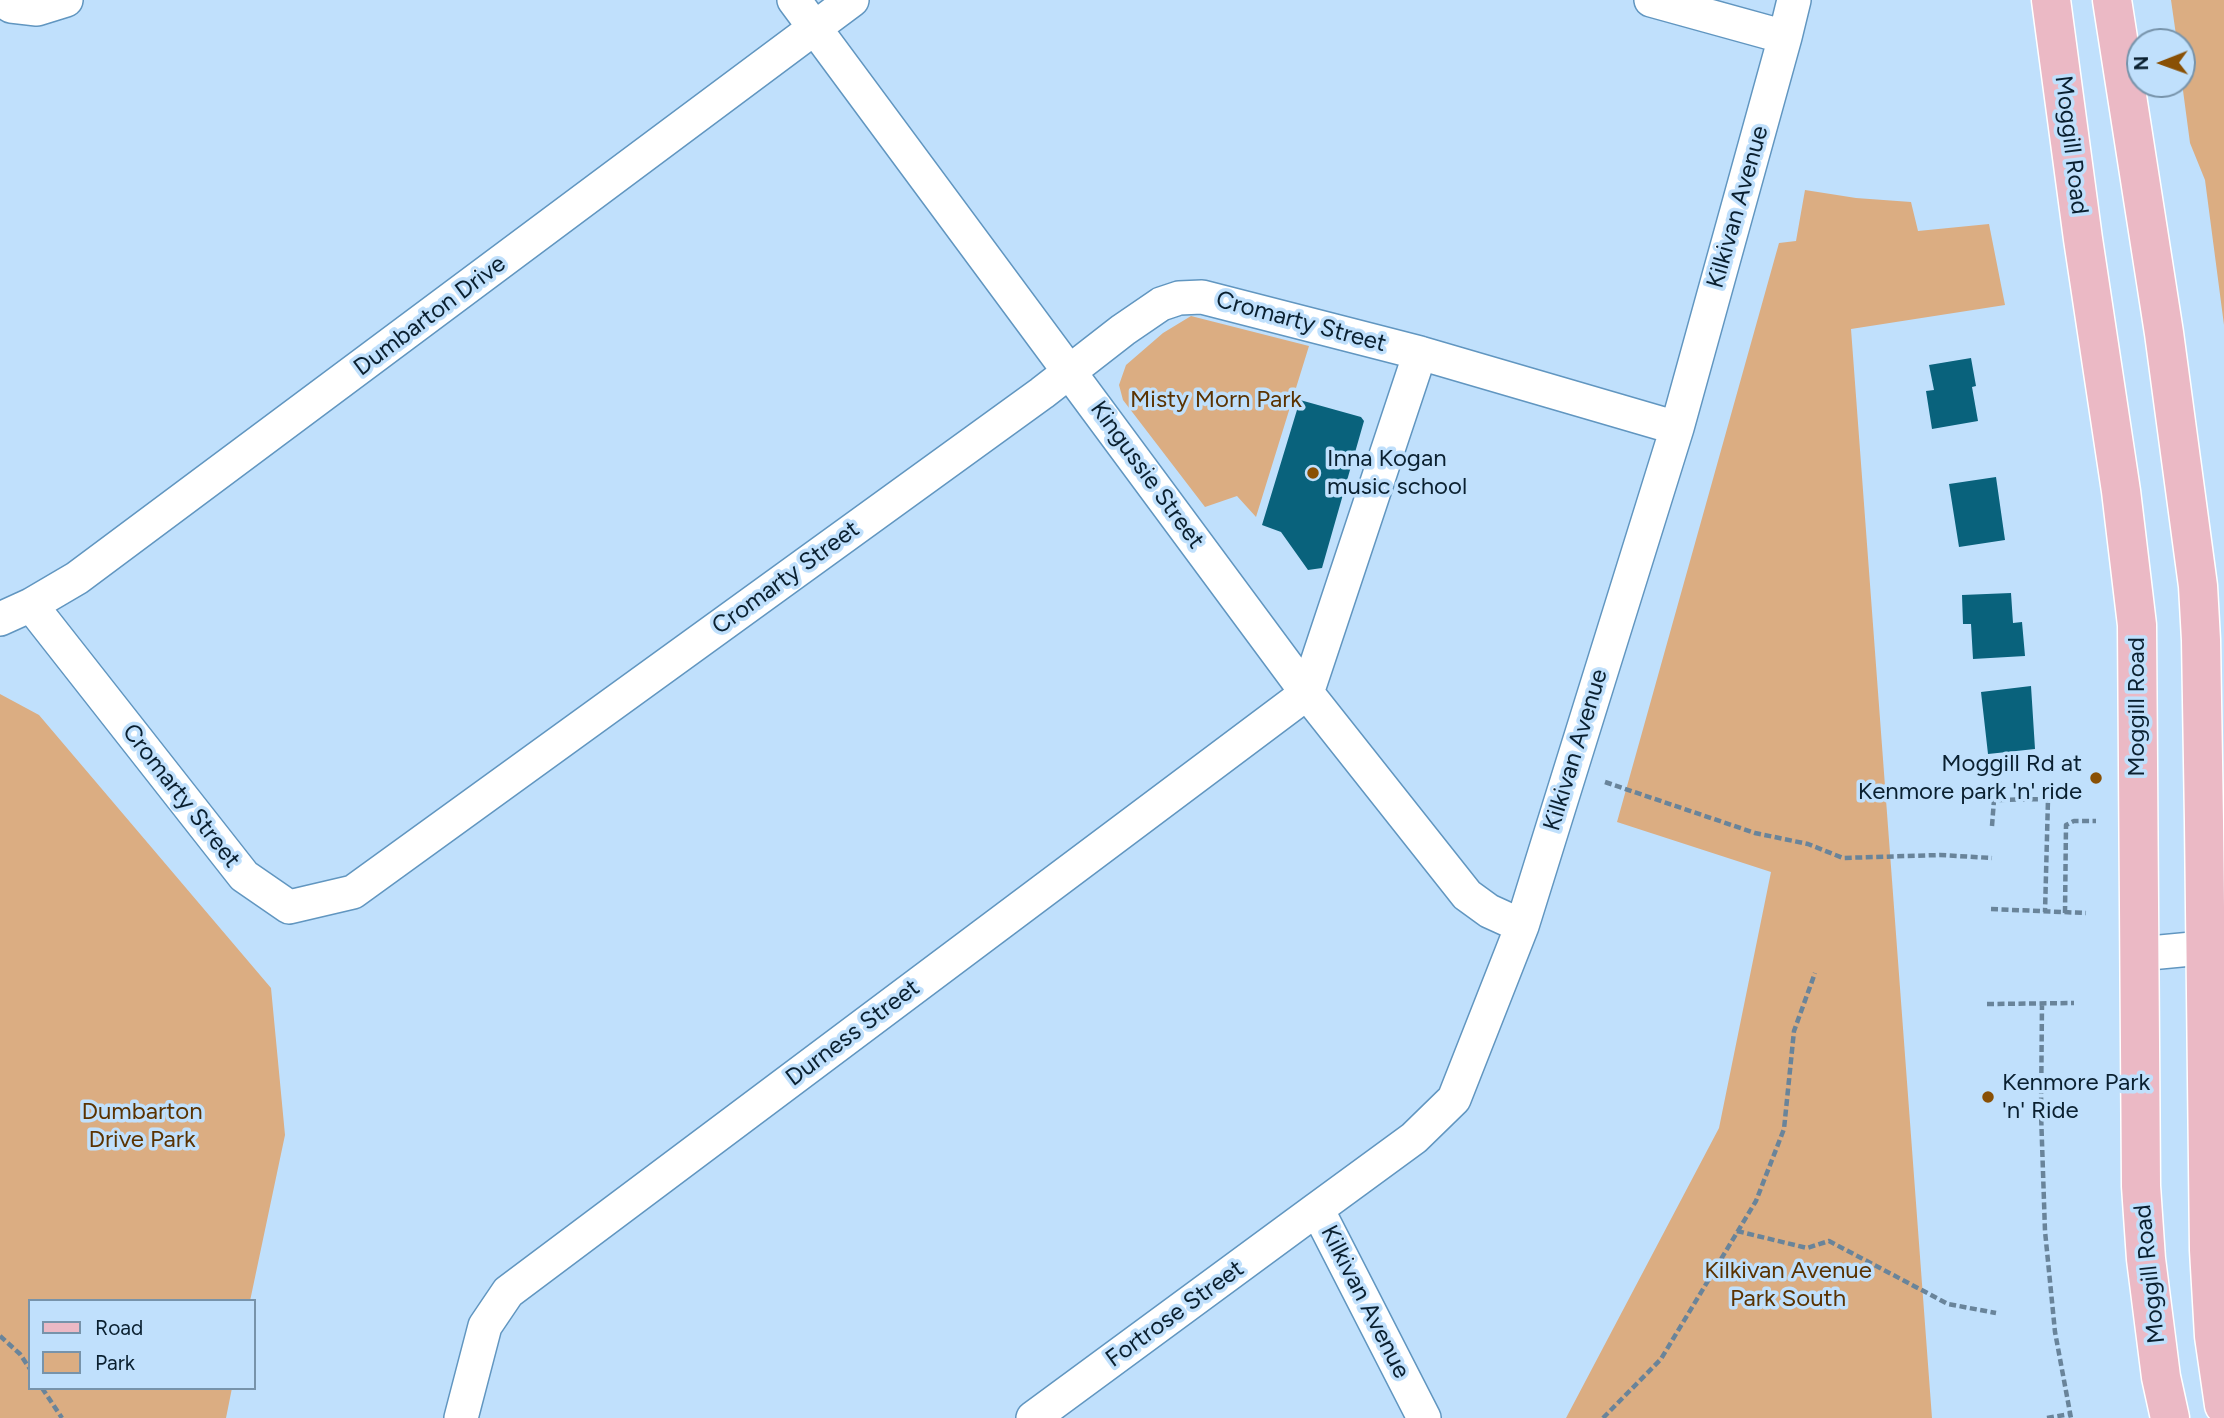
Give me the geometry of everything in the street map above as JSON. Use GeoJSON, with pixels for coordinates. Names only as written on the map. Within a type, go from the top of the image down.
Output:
{"type":"FeatureCollection","features":[{"type":"Feature","properties":{"kind":"main road","name":"Moggill Road"},"geometry":{"type":"LineString","coordinates":[[2051,0],[2119,478],[2137,625],[2141,1198],[2147,1272],[2161,1377],[2170,1418]]}},
{"type":"Feature","properties":{"kind":"main road"},"geometry":{"type":"LineString","coordinates":[[2112,0],[2164,333],[2198,586],[2215,947],[2209,1250],[2214,1336],[2224,1405]]}},
{"type":"Feature","properties":{"kind":"street"},"geometry":{"type":"LineString","coordinates":[[3,0],[11,6],[37,9],[66,0]]}},
{"type":"Feature","properties":{"kind":"street","name":"Kingussie Street"},"geometry":{"type":"LineString","coordinates":[[794,0],[1307,693],[1467,895],[1489,911],[1522,926]]}},
{"type":"Feature","properties":{"kind":"street","name":"Dumbarton Drive"},"geometry":{"type":"LineString","coordinates":[[0,618],[31,605],[77,578],[852,0]]}},
{"type":"Feature","properties":{"kind":"street"},"geometry":{"type":"LineString","coordinates":[[1651,0],[1785,37]]}},
{"type":"Feature","properties":{"kind":"street","name":"Kilkivan Avenue"},"geometry":{"type":"LineString","coordinates":[[1424,1418],[1317,1209],[1415,1138],[1454,1099],[1522,926],[1676,428],[1794,0]]}},
{"type":"Feature","properties":{"kind":"street","name":"Cromarty Street"},"geometry":{"type":"LineString","coordinates":[[31,605],[244,876],[289,907],[353,892],[1161,304],[1179,298],[1202,297],[1420,353],[1676,428]]}},
{"type":"Feature","properties":{"kind":"street"},"geometry":{"type":"LineString","coordinates":[[1307,693],[1420,353]]}},
{"type":"Feature","properties":{"kind":"street","name":"Durness Street"},"geometry":{"type":"LineString","coordinates":[[461,1418],[485,1326],[508,1292],[1307,693]]}},
{"type":"Feature","properties":{"kind":"street"},"geometry":{"type":"LineString","coordinates":[[2139,954],[2215,947]]}},
{"type":"Feature","properties":{"kind":"street","name":"Fortrose Street"},"geometry":{"type":"LineString","coordinates":[[1033,1418],[1317,1209]]}},
{"type":"Feature","properties":{"kind":"path"},"geometry":{"type":"LineString","coordinates":[[1605,782],[1742,828],[1808,844],[1843,858],[1940,855],[1992,858]]}},
{"type":"Feature","properties":{"kind":"path"},"geometry":{"type":"LineString","coordinates":[[1993,826],[1994,800],[2048,799],[2045,912]]}},
{"type":"Feature","properties":{"kind":"path"},"geometry":{"type":"LineString","coordinates":[[2065,913],[2066,825],[2074,821],[2096,821]]}},
{"type":"Feature","properties":{"kind":"path"},"geometry":{"type":"LineString","coordinates":[[1991,909],[2086,913]]}},
{"type":"Feature","properties":{"kind":"path"},"geometry":{"type":"LineString","coordinates":[[1603,1418],[1661,1359],[1756,1201],[1784,1129],[1794,1031],[1815,973]]}},
{"type":"Feature","properties":{"kind":"path"},"geometry":{"type":"LineString","coordinates":[[2042,1003],[2041,1113],[2045,1231],[2055,1332],[2070,1416],[2047,1418]]}},
{"type":"Feature","properties":{"kind":"path"},"geometry":{"type":"LineString","coordinates":[[1987,1004],[2074,1003]]}},
{"type":"Feature","properties":{"kind":"path"},"geometry":{"type":"LineString","coordinates":[[1737,1231],[1807,1248],[1829,1241],[1948,1304],[1996,1312]]}},
{"type":"Feature","properties":{"kind":"path"},"geometry":{"type":"LineString","coordinates":[[0,1336],[20,1354],[28,1367]]}},
{"type":"Feature","properties":{"kind":"path"},"geometry":{"type":"LineString","coordinates":[[43,1390],[62,1418]]}},
{"type":"Feature","properties":{"kind":"green space"},"geometry":{"type":"Polygon","coordinates":[[[2171,0],[2224,0],[2224,325],[2205,180],[2190,143],[2184,98],[2196,98],[2196,28],[2175,28],[2171,0]]]}},
{"type":"Feature","properties":{"kind":"green space","name":"Kilkivan Avenue Park South"},"geometry":{"type":"Polygon","coordinates":[[[1805,190],[1856,198],[1911,202],[1918,231],[1989,224],[2005,305],[1851,329],[1932,1418],[1566,1418],[1719,1128],[1771,872],[1617,822],[1779,243],[1796,241],[1805,190]]]}},
{"type":"Feature","properties":{"kind":"green space","name":"Misty Morn Park"},"geometry":{"type":"Polygon","coordinates":[[[1191,316],[1309,346],[1256,517],[1237,496],[1205,507],[1123,400],[1119,385],[1126,365],[1163,333],[1191,316]]]}},
{"type":"Feature","properties":{"kind":"green space","name":"Dumbarton Drive Park"},"geometry":{"type":"Polygon","coordinates":[[[0,694],[39,715],[271,988],[285,1135],[250,1299],[28,1299],[28,1390],[232,1390],[226,1418],[0,1418],[0,694]]]}},
{"type":"Feature","properties":{"kind":"building"},"geometry":{"type":"Polygon","coordinates":[[[1971,358],[1976,386],[1972,387],[1978,421],[1932,429],[1926,391],[1934,390],[1929,365],[1971,358]]]}},
{"type":"Feature","properties":{"kind":"building","name":"Inna Kogan music school"},"geometry":{"type":"Polygon","coordinates":[[[1300,400],[1361,417],[1364,421],[1322,568],[1308,570],[1281,532],[1262,525],[1300,400]]]}},
{"type":"Feature","properties":{"kind":"building"},"geometry":{"type":"Polygon","coordinates":[[[1996,477],[2005,540],[1959,547],[1949,484],[1996,477]]]}},
{"type":"Feature","properties":{"kind":"building"},"geometry":{"type":"Polygon","coordinates":[[[2011,593],[2013,623],[2022,622],[2025,656],[1973,659],[1971,624],[1963,624],[1962,595],[2011,593]]]}},
{"type":"Feature","properties":{"kind":"building"},"geometry":{"type":"Polygon","coordinates":[[[2031,686],[2035,749],[1988,754],[1981,692],[2031,686]]]}},
{"type":"Feature","properties":{"kind":"place","name":"Inna Kogan music school"},"geometry":{"type":"Point","coordinates":[1313,473]}},
{"type":"Feature","properties":{"kind":"place","name":"Moggill Rd at Kenmore park 'n' ride"},"geometry":{"type":"Point","coordinates":[2096,778]}},
{"type":"Feature","properties":{"kind":"place","name":"Kenmore Park 'n' Ride"},"geometry":{"type":"Point","coordinates":[1988,1097]}}]}
